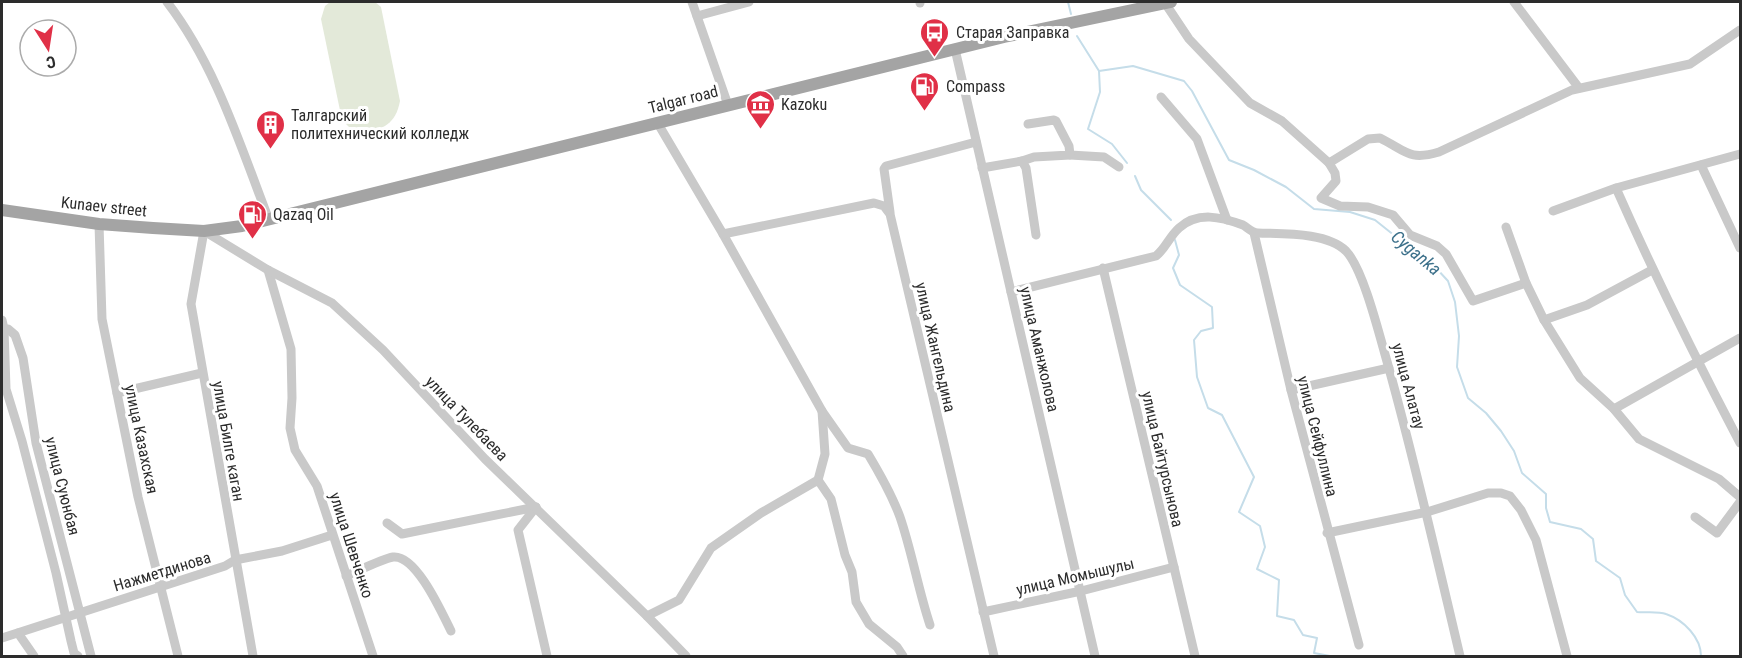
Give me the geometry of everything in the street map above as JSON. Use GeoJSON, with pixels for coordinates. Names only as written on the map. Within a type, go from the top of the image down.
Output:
{"type":"FeatureCollection","features":[{"type":"Feature","properties":{"kind":"main road","name":"Talgar road"},"geometry":{"type":"LineString","coordinates":[[204,231],[269,220],[955,49],[1168,2]]}},
{"type":"Feature","properties":{"kind":"main road","name":"Kunaev street"},"geometry":{"type":"LineString","coordinates":[[2,210],[99,224],[204,231]]}},
{"type":"Feature","properties":{"kind":"street"},"geometry":{"type":"LineString","coordinates":[[167,2],[187,28],[212,75],[269,220]]}},
{"type":"Feature","properties":{"kind":"street"},"geometry":{"type":"LineString","coordinates":[[692,2],[728,105]]}},
{"type":"Feature","properties":{"kind":"street"},"geometry":{"type":"LineString","coordinates":[[697,16],[749,2]]}},
{"type":"Feature","properties":{"kind":"street"},"geometry":{"type":"LineString","coordinates":[[1168,2],[1189,39],[1250,104],[1282,121],[1329,164],[1335,173],[1336,181],[1321,198],[1340,206],[1368,207],[1393,215],[1410,235],[1437,246],[1446,254],[1473,301],[1526,283]]}},
{"type":"Feature","properties":{"kind":"street"},"geometry":{"type":"LineString","coordinates":[[1514,2],[1579,88]]}},
{"type":"Feature","properties":{"kind":"street"},"geometry":{"type":"LineString","coordinates":[[1329,164],[1368,139],[1374,138],[1380,138],[1414,156],[1421,157],[1440,152],[1579,88],[1690,64],[1740,30]]}},
{"type":"Feature","properties":{"kind":"street","name":"улица Аманжолова"},"geometry":{"type":"LineString","coordinates":[[955,49],[1095,657]]}},
{"type":"Feature","properties":{"kind":"street"},"geometry":{"type":"LineString","coordinates":[[1161,98],[1197,139],[1227,220]]}},
{"type":"Feature","properties":{"kind":"street"},"geometry":{"type":"LineString","coordinates":[[1028,124],[1056,121],[1069,146],[1070,155]]}},
{"type":"Feature","properties":{"kind":"street"},"geometry":{"type":"LineString","coordinates":[[657,122],[822,411],[849,448],[868,454],[882,476],[899,515],[930,625]]}},
{"type":"Feature","properties":{"kind":"street","name":"улица Жангельдина"},"geometry":{"type":"LineString","coordinates":[[976,142],[886,166],[884,170],[890,214],[993,657]]}},
{"type":"Feature","properties":{"kind":"street"},"geometry":{"type":"LineString","coordinates":[[1553,211],[1616,188],[1740,153]]}},
{"type":"Feature","properties":{"kind":"street"},"geometry":{"type":"LineString","coordinates":[[982,168],[1034,157],[1070,155],[1104,157],[1119,167]]}},
{"type":"Feature","properties":{"kind":"street"},"geometry":{"type":"LineString","coordinates":[[1022,160],[1026,168],[1036,235]]}},
{"type":"Feature","properties":{"kind":"street"},"geometry":{"type":"LineString","coordinates":[[1701,165],[1740,248]]}},
{"type":"Feature","properties":{"kind":"street"},"geometry":{"type":"LineString","coordinates":[[1616,188],[1652,270],[1740,443]]}},
{"type":"Feature","properties":{"kind":"street"},"geometry":{"type":"LineString","coordinates":[[723,234],[874,203],[884,206],[890,214]]}},
{"type":"Feature","properties":{"kind":"street"},"geometry":{"type":"LineString","coordinates":[[1011,292],[1156,256],[1180,227],[1195,219],[1206,216],[1227,220]]}},
{"type":"Feature","properties":{"kind":"street","name":"улица Алатау"},"geometry":{"type":"LineString","coordinates":[[1227,220],[1245,226],[1254,233],[1318,238],[1345,251],[1355,266],[1368,299],[1389,368],[1427,512],[1460,657]]}},
{"type":"Feature","properties":{"kind":"street","name":"улица Казахская"},"geometry":{"type":"LineString","coordinates":[[99,224],[102,319],[159,588],[178,657]]}},
{"type":"Feature","properties":{"kind":"street"},"geometry":{"type":"LineString","coordinates":[[1506,227],[1526,283],[1544,320],[1580,378],[1614,409],[1639,439],[1719,479],[1740,497]]}},
{"type":"Feature","properties":{"kind":"street","name":"улица Тулебаева"},"geometry":{"type":"LineString","coordinates":[[204,231],[268,270],[332,303],[383,350],[477,451],[647,616],[686,657]]}},
{"type":"Feature","properties":{"kind":"street","name":"улица Билге каган"},"geometry":{"type":"LineString","coordinates":[[204,231],[191,304],[253,657]]}},
{"type":"Feature","properties":{"kind":"street","name":"улица Сейфуллина"},"geometry":{"type":"LineString","coordinates":[[1254,233],[1327,533],[1359,645]]}},
{"type":"Feature","properties":{"kind":"street","name":"улица Байтурсынова"},"geometry":{"type":"LineString","coordinates":[[1103,268],[1195,657]]}},
{"type":"Feature","properties":{"kind":"street","name":"улица Шевченко"},"geometry":{"type":"LineString","coordinates":[[268,270],[291,349],[290,428],[295,450],[317,486],[373,657]]}},
{"type":"Feature","properties":{"kind":"street"},"geometry":{"type":"LineString","coordinates":[[1544,320],[1587,305],[1652,270]]}},
{"type":"Feature","properties":{"kind":"street","name":"улица Суюнбая"},"geometry":{"type":"LineString","coordinates":[[3,325],[15,336],[23,358],[36,443],[91,657]]}},
{"type":"Feature","properties":{"kind":"street","name":"улица Суюнбая"},"geometry":{"type":"LineString","coordinates":[[3,325],[6,389],[22,441],[67,616],[74,653],[78,657]]}},
{"type":"Feature","properties":{"kind":"street"},"geometry":{"type":"LineString","coordinates":[[1614,409],[1740,338]]}},
{"type":"Feature","properties":{"kind":"street"},"geometry":{"type":"LineString","coordinates":[[1291,390],[1389,368]]}},
{"type":"Feature","properties":{"kind":"street"},"geometry":{"type":"LineString","coordinates":[[117,393],[202,373]]}},
{"type":"Feature","properties":{"kind":"street"},"geometry":{"type":"LineString","coordinates":[[647,616],[679,600],[711,548],[761,513],[818,480],[825,454],[822,411]]}},
{"type":"Feature","properties":{"kind":"street"},"geometry":{"type":"LineString","coordinates":[[818,480],[831,499],[845,555],[852,572],[856,602],[869,624],[897,647],[903,657]]}},
{"type":"Feature","properties":{"kind":"street"},"geometry":{"type":"LineString","coordinates":[[1327,533],[1427,512],[1488,493],[1510,496],[1521,510],[1536,540],[1567,657]]}},
{"type":"Feature","properties":{"kind":"street"},"geometry":{"type":"LineString","coordinates":[[1695,517],[1717,532],[1740,502]]}},
{"type":"Feature","properties":{"kind":"street"},"geometry":{"type":"LineString","coordinates":[[387,523],[402,534],[536,507]]}},
{"type":"Feature","properties":{"kind":"street"},"geometry":{"type":"LineString","coordinates":[[536,507],[518,530],[548,657]]}},
{"type":"Feature","properties":{"kind":"street","name":"Нажметдинова"},"geometry":{"type":"LineString","coordinates":[[2,638],[225,566],[235,560],[282,551],[332,535]]}},
{"type":"Feature","properties":{"kind":"street"},"geometry":{"type":"LineString","coordinates":[[346,576],[394,557],[404,559],[429,587],[451,631]]}},
{"type":"Feature","properties":{"kind":"street","name":"улица Момышулы"},"geometry":{"type":"LineString","coordinates":[[983,612],[1081,591],[1174,567]]}},
{"type":"Feature","properties":{"kind":"street"},"geometry":{"type":"LineString","coordinates":[[18,633],[34,657]]}},
{"type":"Feature","properties":{"kind":"green space"},"geometry":{"type":"Polygon","coordinates":[[[330,2],[375,2],[381,7],[400,101],[394,117],[384,127],[369,131],[352,130],[342,120],[321,19],[325,6],[330,2]]]}},
{"type":"Feature","properties":{"kind":"waterway","name":"Cyganka"},"geometry":{"type":"LineString","coordinates":[[1068,2],[1071,14]]}},
{"type":"Feature","properties":{"kind":"waterway","name":"Cyganka"},"geometry":{"type":"LineString","coordinates":[[1077,36],[1099,71],[1133,66],[1184,81],[1192,91],[1229,160],[1286,187],[1314,209],[1350,212],[1375,220],[1424,255],[1448,281],[1455,302],[1459,336],[1457,367],[1468,398],[1486,413],[1501,431],[1514,451],[1522,473],[1546,494],[1546,508],[1550,522],[1581,529],[1593,539],[1596,561],[1620,578],[1625,595],[1637,612],[1663,613],[1685,625],[1695,636],[1701,656]]}},
{"type":"Feature","properties":{"kind":"waterway"},"geometry":{"type":"LineString","coordinates":[[1099,71],[1100,92],[1088,129],[1112,144],[1127,163]]}},
{"type":"Feature","properties":{"kind":"waterway"},"geometry":{"type":"LineString","coordinates":[[1135,176],[1141,190],[1171,220]]}},
{"type":"Feature","properties":{"kind":"waterway"},"geometry":{"type":"LineString","coordinates":[[1175,240],[1179,255],[1173,268],[1180,285],[1212,307],[1213,328],[1201,331],[1194,340],[1197,377],[1208,408],[1222,415],[1254,477],[1239,512],[1260,526],[1265,547],[1257,569],[1279,580],[1277,616],[1294,620],[1303,635],[1317,638],[1314,653],[1330,656]]}},
{"type":"Feature","properties":{"kind":"place","name":"Старая Заправка"},"geometry":{"type":"Point","coordinates":[935,58]}},
{"type":"Feature","properties":{"kind":"place","name":"Compass"},"geometry":{"type":"Point","coordinates":[925,112]}},
{"type":"Feature","properties":{"kind":"place","name":"Kazoku"},"geometry":{"type":"Point","coordinates":[760,130]}},
{"type":"Feature","properties":{"kind":"place","name":"Талгарский политехнический колледж"},"geometry":{"type":"Point","coordinates":[270,150]}},
{"type":"Feature","properties":{"kind":"place","name":"Qazaq Oil"},"geometry":{"type":"Point","coordinates":[252,240]}}]}
